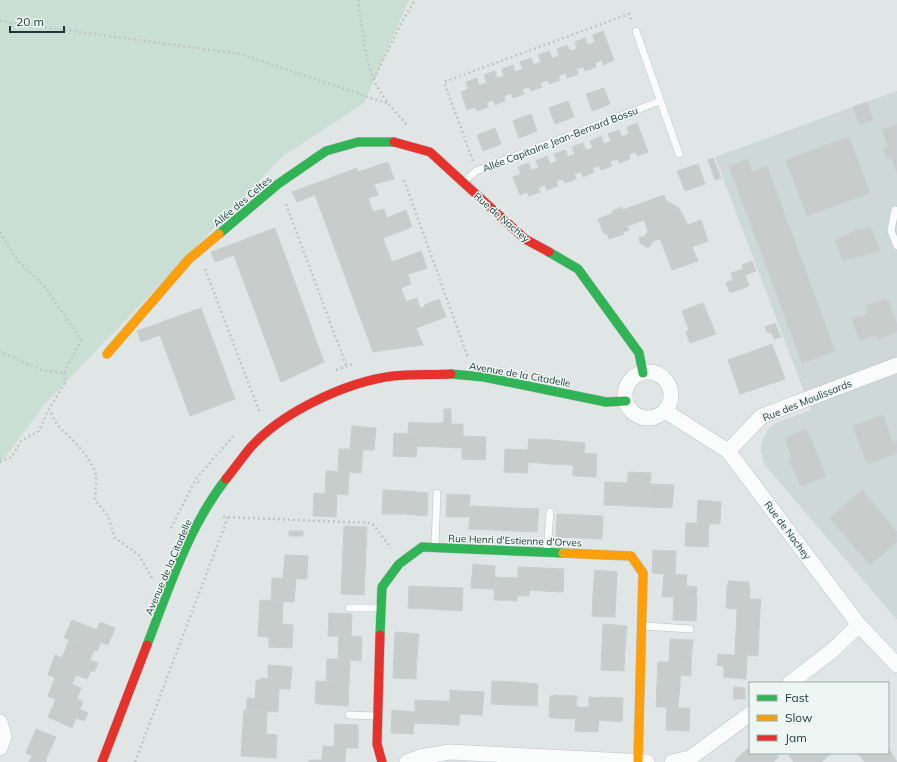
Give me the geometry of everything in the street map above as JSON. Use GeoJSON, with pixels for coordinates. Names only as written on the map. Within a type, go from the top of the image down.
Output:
{"type":"FeatureCollection","features":[{"type":"Feature","properties":{"kind":"street","name":"Allée des Celtes"},"geometry":{"type":"LineString","coordinates":[[107,354],[189,260],[278,184],[326,151],[358,142],[392,141],[430,152]]}},
{"type":"Feature","properties":{"kind":"street","name":"Rue de Nachey"},"geometry":{"type":"LineString","coordinates":[[430,152],[525,239],[578,269],[639,352],[643,373]]}},
{"type":"Feature","properties":{"kind":"street","name":"Rue des Moulissards"},"geometry":{"type":"LineString","coordinates":[[728,451],[762,416],[897,365]]}},
{"type":"Feature","properties":{"kind":"street"},"geometry":{"type":"LineString","coordinates":[[643,373],[657,374],[668,384],[671,397],[665,411],[660,415],[646,418],[633,413],[626,401],[625,394],[631,380],[643,373]]}},
{"type":"Feature","properties":{"kind":"street","name":"Avenue de la Citadelle"},"geometry":{"type":"LineString","coordinates":[[102,762],[187,544],[210,500],[250,447],[285,418],[323,398],[364,382],[393,376],[454,374],[484,377],[606,402],[626,401]]}},
{"type":"Feature","properties":{"kind":"street","name":"Rue de Nachey"},"geometry":{"type":"LineString","coordinates":[[665,411],[728,451],[859,625],[897,664]]}},
{"type":"Feature","properties":{"kind":"street","name":"Rue Henri d'Estienne d'Orves"},"geometry":{"type":"LineString","coordinates":[[382,762],[377,744],[377,716],[382,587],[387,577],[416,550],[422,547],[434,547],[631,556],[643,572],[641,626],[642,762]]}},
{"type":"Feature","properties":{"kind":"street"},"geometry":{"type":"LineString","coordinates":[[791,682],[833,650],[859,625]]}},
{"type":"Feature","properties":{"kind":"street"},"geometry":{"type":"LineString","coordinates":[[672,762],[690,758],[749,715]]}},
{"type":"Feature","properties":{"kind":"street"},"geometry":{"type":"LineString","coordinates":[[0,722],[4,737],[0,748]]}},
{"type":"Feature","properties":{"kind":"street"},"geometry":{"type":"LineString","coordinates":[[407,762],[420,757],[450,752],[642,762]]}},
{"type":"Feature","properties":{"kind":"lane"},"geometry":{"type":"LineString","coordinates":[[636,31],[679,154]]}},
{"type":"Feature","properties":{"kind":"lane","name":"Allée Capitaine Jean-Bernard Bossu"},"geometry":{"type":"LineString","coordinates":[[463,183],[476,171],[660,101]]}},
{"type":"Feature","properties":{"kind":"lane"},"geometry":{"type":"LineString","coordinates":[[895,210],[891,231],[897,246]]}},
{"type":"Feature","properties":{"kind":"lane"},"geometry":{"type":"LineString","coordinates":[[434,547],[437,493]]}},
{"type":"Feature","properties":{"kind":"lane"},"geometry":{"type":"LineString","coordinates":[[547,552],[550,512]]}},
{"type":"Feature","properties":{"kind":"lane"},"geometry":{"type":"LineString","coordinates":[[349,608],[381,608]]}},
{"type":"Feature","properties":{"kind":"lane"},"geometry":{"type":"LineString","coordinates":[[641,626],[690,629]]}},
{"type":"Feature","properties":{"kind":"lane"},"geometry":{"type":"LineString","coordinates":[[349,715],[377,716]]}},
{"type":"Feature","properties":{"kind":"path"},"geometry":{"type":"LineString","coordinates":[[358,0],[364,43],[374,80],[389,104],[409,128]]}},
{"type":"Feature","properties":{"kind":"path"},"geometry":{"type":"LineString","coordinates":[[374,80],[404,18],[415,0]]}},
{"type":"Feature","properties":{"kind":"path"},"geometry":{"type":"LineString","coordinates":[[476,171],[444,82],[629,14],[636,31]]}},
{"type":"Feature","properties":{"kind":"path"},"geometry":{"type":"LineString","coordinates":[[0,21],[240,54],[389,104]]}},
{"type":"Feature","properties":{"kind":"path"},"geometry":{"type":"LineString","coordinates":[[278,184],[346,365]]}},
{"type":"Feature","properties":{"kind":"path"},"geometry":{"type":"LineString","coordinates":[[0,232],[17,260],[45,287],[81,340],[64,373],[65,383],[48,409],[39,431],[21,441],[12,457],[0,462]]}},
{"type":"Feature","properties":{"kind":"path"},"geometry":{"type":"LineString","coordinates":[[199,252],[260,413]]}},
{"type":"Feature","properties":{"kind":"path"},"geometry":{"type":"LineString","coordinates":[[0,352],[42,370],[64,373]]}},
{"type":"Feature","properties":{"kind":"path"},"geometry":{"type":"LineString","coordinates":[[48,409],[61,430],[68,435],[78,448],[90,459],[96,476],[95,500],[108,516],[115,538],[139,555],[152,578]]}},
{"type":"Feature","properties":{"kind":"path"},"geometry":{"type":"LineString","coordinates":[[135,762],[228,517]]}},
{"type":"Feature","properties":{"kind":"shaded area"},"geometry":{"type":"Polygon","coordinates":[[[897,91],[897,620],[764,464],[761,451],[762,441],[768,429],[776,423],[811,410],[715,157],[897,91]]]}},
{"type":"Feature","properties":{"kind":"green space"},"geometry":{"type":"Polygon","coordinates":[[[0,0],[409,0],[364,103],[283,156],[44,405],[0,464],[0,0]]]}},
{"type":"Feature","properties":{"kind":"building"},"geometry":{"type":"Polygon","coordinates":[[[603,31],[614,60],[603,65],[602,60],[595,63],[596,67],[585,71],[584,67],[576,69],[578,74],[567,78],[566,73],[558,76],[560,80],[549,84],[548,80],[540,83],[542,87],[531,91],[529,87],[522,89],[524,94],[513,98],[511,93],[504,96],[505,101],[495,105],[493,100],[486,103],[488,107],[477,111],[475,107],[467,110],[461,92],[468,89],[466,82],[477,78],[479,85],[487,83],[484,75],[495,71],[497,78],[504,76],[502,69],[513,65],[515,72],[523,69],[520,62],[531,58],[534,65],[541,62],[538,55],[549,51],[552,58],[559,56],[557,49],[567,45],[570,51],[577,49],[575,42],[585,38],[588,45],[595,42],[593,35],[603,31]]]}},
{"type":"Feature","properties":{"kind":"building"},"geometry":{"type":"Polygon","coordinates":[[[604,88],[610,104],[592,111],[586,94],[604,88]]]}},
{"type":"Feature","properties":{"kind":"building"},"geometry":{"type":"Polygon","coordinates":[[[568,101],[574,117],[555,124],[549,108],[568,101]]]}},
{"type":"Feature","properties":{"kind":"building"},"geometry":{"type":"Polygon","coordinates":[[[867,102],[873,120],[860,125],[853,107],[867,102]]]}},
{"type":"Feature","properties":{"kind":"building"},"geometry":{"type":"Polygon","coordinates":[[[531,114],[537,131],[519,138],[513,121],[531,114]]]}},
{"type":"Feature","properties":{"kind":"building"},"geometry":{"type":"Polygon","coordinates":[[[637,123],[648,152],[637,156],[636,152],[629,154],[630,159],[619,163],[618,159],[610,161],[612,166],[601,170],[599,166],[592,168],[594,172],[583,177],[581,172],[574,174],[576,179],[565,183],[563,179],[556,181],[558,186],[547,190],[545,185],[538,188],[540,192],[529,196],[527,192],[520,195],[513,177],[521,174],[518,167],[529,163],[531,170],[539,168],[536,161],[547,156],[550,164],[557,161],[554,154],[565,150],[568,157],[575,154],[572,147],[583,143],[586,150],[593,148],[590,141],[601,136],[604,144],[611,141],[608,134],[619,130],[622,137],[629,134],[627,127],[637,123]]]}},
{"type":"Feature","properties":{"kind":"building"},"geometry":{"type":"Polygon","coordinates":[[[897,124],[897,173],[891,157],[887,159],[883,148],[888,146],[882,130],[897,124]]]}},
{"type":"Feature","properties":{"kind":"building"},"geometry":{"type":"Polygon","coordinates":[[[495,128],[501,144],[483,151],[477,135],[495,128]]]}},
{"type":"Feature","properties":{"kind":"building"},"geometry":{"type":"Polygon","coordinates":[[[849,137],[870,193],[807,216],[786,160],[849,137]]]}},
{"type":"Feature","properties":{"kind":"building"},"geometry":{"type":"Polygon","coordinates":[[[713,158],[721,178],[715,180],[708,160],[713,158]]]}},
{"type":"Feature","properties":{"kind":"building"},"geometry":{"type":"Polygon","coordinates":[[[748,159],[752,172],[767,166],[835,351],[802,363],[729,166],[748,159]]]}},
{"type":"Feature","properties":{"kind":"building"},"geometry":{"type":"Polygon","coordinates":[[[388,162],[394,179],[374,184],[378,195],[368,198],[373,212],[384,209],[387,218],[406,210],[412,227],[383,238],[392,262],[421,251],[427,268],[408,274],[411,284],[401,288],[406,302],[417,298],[420,308],[425,307],[424,305],[439,299],[446,317],[416,328],[423,345],[373,352],[315,195],[297,202],[292,192],[357,168],[358,172],[388,162]]]}},
{"type":"Feature","properties":{"kind":"building"},"geometry":{"type":"Polygon","coordinates":[[[698,164],[705,184],[685,191],[677,171],[698,164]]]}},
{"type":"Feature","properties":{"kind":"building"},"geometry":{"type":"Polygon","coordinates":[[[664,195],[670,211],[679,208],[688,225],[701,220],[708,241],[692,247],[698,261],[672,270],[660,239],[653,241],[648,248],[640,243],[639,237],[644,237],[648,231],[644,220],[627,226],[629,230],[623,232],[624,234],[609,239],[607,233],[604,234],[598,219],[613,213],[612,211],[622,207],[623,210],[664,195]]]}},
{"type":"Feature","properties":{"kind":"building"},"geometry":{"type":"Polygon","coordinates":[[[667,201],[679,208],[670,211],[667,201]]]}},
{"type":"Feature","properties":{"kind":"building"},"geometry":{"type":"Polygon","coordinates":[[[871,227],[880,251],[843,261],[835,240],[858,230],[871,227]]]}},
{"type":"Feature","properties":{"kind":"building"},"geometry":{"type":"Polygon","coordinates":[[[275,228],[324,362],[281,382],[234,255],[215,262],[211,252],[275,228]]]}},
{"type":"Feature","properties":{"kind":"building"},"geometry":{"type":"Polygon","coordinates":[[[752,261],[756,271],[745,275],[749,286],[730,293],[726,283],[733,280],[731,273],[743,269],[742,265],[752,261]]]}},
{"type":"Feature","properties":{"kind":"building"},"geometry":{"type":"Polygon","coordinates":[[[885,299],[889,301],[897,325],[897,332],[878,339],[876,335],[860,341],[852,319],[868,314],[865,306],[885,299]]]}},
{"type":"Feature","properties":{"kind":"building"},"geometry":{"type":"Polygon","coordinates":[[[703,303],[716,334],[690,343],[686,332],[689,330],[682,311],[703,303]]]}},
{"type":"Feature","properties":{"kind":"building"},"geometry":{"type":"Polygon","coordinates":[[[201,308],[235,399],[190,416],[160,335],[141,342],[137,331],[201,308]]]}},
{"type":"Feature","properties":{"kind":"building"},"geometry":{"type":"Polygon","coordinates":[[[775,323],[781,337],[774,339],[771,332],[768,333],[765,327],[775,323]]]}},
{"type":"Feature","properties":{"kind":"building"},"geometry":{"type":"Polygon","coordinates":[[[772,344],[785,379],[740,394],[728,360],[772,344]]]}},
{"type":"Feature","properties":{"kind":"building"},"geometry":{"type":"Polygon","coordinates":[[[444,409],[451,409],[451,417],[444,417],[444,409]]]}},
{"type":"Feature","properties":{"kind":"building"},"geometry":{"type":"Polygon","coordinates":[[[883,415],[893,443],[897,441],[897,453],[867,464],[853,426],[883,415]]]}},
{"type":"Feature","properties":{"kind":"building"},"geometry":{"type":"Polygon","coordinates":[[[444,417],[451,417],[451,424],[463,424],[463,436],[486,437],[485,460],[462,459],[462,448],[440,447],[441,423],[443,423],[444,417]]]}},
{"type":"Feature","properties":{"kind":"building"},"geometry":{"type":"Polygon","coordinates":[[[409,422],[418,423],[417,434],[408,433],[409,422]]]}},
{"type":"Feature","properties":{"kind":"building"},"geometry":{"type":"Polygon","coordinates":[[[418,423],[441,423],[440,447],[417,446],[416,457],[393,456],[394,433],[417,434],[418,423]]]}},
{"type":"Feature","properties":{"kind":"building"},"geometry":{"type":"Polygon","coordinates":[[[352,426],[376,428],[374,450],[363,450],[361,473],[338,471],[339,449],[350,449],[352,426]]]}},
{"type":"Feature","properties":{"kind":"building"},"geometry":{"type":"Polygon","coordinates":[[[806,429],[826,476],[801,486],[789,459],[792,458],[785,438],[806,429]]]}},
{"type":"Feature","properties":{"kind":"building"},"geometry":{"type":"Polygon","coordinates":[[[529,439],[552,440],[550,464],[528,462],[527,473],[504,472],[505,449],[528,450],[529,439]]]}},
{"type":"Feature","properties":{"kind":"building"},"geometry":{"type":"Polygon","coordinates":[[[552,440],[585,443],[584,453],[597,454],[596,477],[573,476],[573,465],[550,464],[552,440]]]}},
{"type":"Feature","properties":{"kind":"building"},"geometry":{"type":"Polygon","coordinates":[[[326,471],[349,472],[348,495],[337,494],[336,517],[313,516],[314,493],[325,494],[326,471]]]}},
{"type":"Feature","properties":{"kind":"building"},"geometry":{"type":"Polygon","coordinates":[[[628,472],[651,473],[649,507],[627,506],[628,472]]]}},
{"type":"Feature","properties":{"kind":"building"},"geometry":{"type":"Polygon","coordinates":[[[605,482],[628,483],[627,506],[604,505],[605,482]]]}},
{"type":"Feature","properties":{"kind":"building"},"geometry":{"type":"Polygon","coordinates":[[[651,484],[674,485],[672,508],[649,507],[651,484]]]}},
{"type":"Feature","properties":{"kind":"building"},"geometry":{"type":"Polygon","coordinates":[[[383,490],[405,491],[404,514],[382,514],[383,490]]]}},
{"type":"Feature","properties":{"kind":"building"},"geometry":{"type":"Polygon","coordinates":[[[862,490],[897,532],[897,542],[870,565],[830,518],[862,490]]]}},
{"type":"Feature","properties":{"kind":"building"},"geometry":{"type":"Polygon","coordinates":[[[405,491],[428,493],[427,516],[404,514],[405,491]]]}},
{"type":"Feature","properties":{"kind":"building"},"geometry":{"type":"Polygon","coordinates":[[[447,494],[470,495],[469,517],[446,517],[447,494]]]}},
{"type":"Feature","properties":{"kind":"building"},"geometry":{"type":"Polygon","coordinates":[[[698,500],[721,502],[720,524],[709,524],[708,547],[685,546],[686,523],[697,523],[698,500]]]}},
{"type":"Feature","properties":{"kind":"building"},"geometry":{"type":"Polygon","coordinates":[[[470,506],[493,507],[492,530],[469,529],[470,506]]]}},
{"type":"Feature","properties":{"kind":"building"},"geometry":{"type":"Polygon","coordinates":[[[493,507],[516,508],[515,531],[492,530],[493,507]]]}},
{"type":"Feature","properties":{"kind":"building"},"geometry":{"type":"Polygon","coordinates":[[[516,508],[539,509],[537,532],[515,531],[516,508]]]}},
{"type":"Feature","properties":{"kind":"building"},"geometry":{"type":"Polygon","coordinates":[[[557,514],[580,515],[579,538],[556,537],[557,514]]]}},
{"type":"Feature","properties":{"kind":"building"},"geometry":{"type":"Polygon","coordinates":[[[580,515],[603,516],[602,539],[579,538],[580,515]]]}},
{"type":"Feature","properties":{"kind":"building"},"geometry":{"type":"Polygon","coordinates":[[[344,526],[367,527],[366,550],[343,549],[344,526]]]}},
{"type":"Feature","properties":{"kind":"building"},"geometry":{"type":"Polygon","coordinates":[[[289,531],[303,531],[303,536],[289,536],[289,531]]]}},
{"type":"Feature","properties":{"kind":"building"},"geometry":{"type":"Polygon","coordinates":[[[343,549],[366,550],[365,573],[342,571],[343,549]]]}},
{"type":"Feature","properties":{"kind":"building"},"geometry":{"type":"Polygon","coordinates":[[[653,550],[676,551],[675,574],[652,573],[653,550]]]}},
{"type":"Feature","properties":{"kind":"building"},"geometry":{"type":"Polygon","coordinates":[[[285,555],[308,556],[307,579],[296,579],[294,602],[271,601],[272,578],[283,578],[285,555]]]}},
{"type":"Feature","properties":{"kind":"building"},"geometry":{"type":"Polygon","coordinates":[[[473,564],[495,566],[494,589],[471,588],[473,564]]]}},
{"type":"Feature","properties":{"kind":"building"},"geometry":{"type":"Polygon","coordinates":[[[518,567],[542,568],[541,591],[530,590],[529,596],[517,596],[517,601],[494,600],[495,577],[518,578],[518,567]]]}},
{"type":"Feature","properties":{"kind":"building"},"geometry":{"type":"Polygon","coordinates":[[[542,568],[564,569],[563,592],[541,591],[542,568]]]}},
{"type":"Feature","properties":{"kind":"building"},"geometry":{"type":"Polygon","coordinates":[[[595,570],[617,572],[616,594],[593,593],[595,570]]]}},
{"type":"Feature","properties":{"kind":"building"},"geometry":{"type":"Polygon","coordinates":[[[342,571],[365,573],[364,595],[341,594],[342,571]]]}},
{"type":"Feature","properties":{"kind":"building"},"geometry":{"type":"Polygon","coordinates":[[[664,574],[687,575],[685,598],[697,598],[696,621],[673,620],[674,597],[662,597],[664,574]]]}},
{"type":"Feature","properties":{"kind":"building"},"geometry":{"type":"Polygon","coordinates":[[[728,581],[749,582],[749,587],[728,585],[728,581]]]}},
{"type":"Feature","properties":{"kind":"building"},"geometry":{"type":"Polygon","coordinates":[[[727,585],[750,587],[749,609],[760,610],[759,633],[736,632],[737,609],[726,608],[727,585]]]}},
{"type":"Feature","properties":{"kind":"building"},"geometry":{"type":"Polygon","coordinates":[[[409,586],[432,587],[431,609],[408,608],[409,586]]]}},
{"type":"Feature","properties":{"kind":"building"},"geometry":{"type":"Polygon","coordinates":[[[686,586],[697,587],[696,598],[685,598],[686,586]]]}},
{"type":"Feature","properties":{"kind":"building"},"geometry":{"type":"Polygon","coordinates":[[[432,587],[463,588],[462,611],[431,609],[432,587]]]}},
{"type":"Feature","properties":{"kind":"building"},"geometry":{"type":"Polygon","coordinates":[[[593,593],[616,594],[615,617],[592,616],[593,593]]]}},
{"type":"Feature","properties":{"kind":"building"},"geometry":{"type":"Polygon","coordinates":[[[750,599],[761,599],[760,610],[749,609],[750,599]]]}},
{"type":"Feature","properties":{"kind":"building"},"geometry":{"type":"Polygon","coordinates":[[[260,600],[283,601],[282,624],[293,625],[292,648],[269,647],[269,637],[258,636],[260,600]]]}},
{"type":"Feature","properties":{"kind":"building"},"geometry":{"type":"Polygon","coordinates":[[[329,613],[352,614],[351,637],[328,636],[329,613]]]}},
{"type":"Feature","properties":{"kind":"building"},"geometry":{"type":"Polygon","coordinates":[[[72,620],[80,623],[73,641],[64,638],[72,620]]]}},
{"type":"Feature","properties":{"kind":"building"},"geometry":{"type":"Polygon","coordinates":[[[100,622],[115,628],[108,645],[101,642],[97,651],[73,641],[80,623],[97,630],[100,622]]]}},
{"type":"Feature","properties":{"kind":"building"},"geometry":{"type":"Polygon","coordinates":[[[603,624],[627,626],[625,649],[602,648],[603,624]]]}},
{"type":"Feature","properties":{"kind":"building"},"geometry":{"type":"Polygon","coordinates":[[[395,632],[419,634],[417,656],[394,655],[395,632]]]}},
{"type":"Feature","properties":{"kind":"building"},"geometry":{"type":"Polygon","coordinates":[[[736,632],[759,633],[758,656],[747,655],[746,679],[724,677],[724,666],[717,665],[718,654],[735,655],[736,632]]]}},
{"type":"Feature","properties":{"kind":"building"},"geometry":{"type":"Polygon","coordinates":[[[339,636],[362,637],[361,661],[350,660],[349,683],[326,681],[327,659],[338,659],[339,636]]]}},
{"type":"Feature","properties":{"kind":"building"},"geometry":{"type":"Polygon","coordinates":[[[670,639],[693,640],[691,663],[681,663],[680,685],[657,684],[658,662],[669,662],[670,639]]]}},
{"type":"Feature","properties":{"kind":"building"},"geometry":{"type":"Polygon","coordinates":[[[69,640],[94,650],[90,660],[98,663],[94,672],[62,658],[69,640]]]}},
{"type":"Feature","properties":{"kind":"building"},"geometry":{"type":"Polygon","coordinates":[[[602,648],[625,649],[624,671],[601,670],[602,648]]]}},
{"type":"Feature","properties":{"kind":"building"},"geometry":{"type":"Polygon","coordinates":[[[55,655],[91,670],[87,679],[76,675],[72,684],[48,675],[55,655]]]}},
{"type":"Feature","properties":{"kind":"building"},"geometry":{"type":"Polygon","coordinates":[[[394,655],[417,656],[416,679],[393,678],[394,655]]]}},
{"type":"Feature","properties":{"kind":"building"},"geometry":{"type":"Polygon","coordinates":[[[681,663],[691,663],[691,676],[680,675],[681,663]]]}},
{"type":"Feature","properties":{"kind":"building"},"geometry":{"type":"Polygon","coordinates":[[[268,665],[292,667],[290,689],[279,689],[278,712],[247,710],[247,698],[255,699],[256,681],[262,678],[268,679],[268,665]]]}},
{"type":"Feature","properties":{"kind":"building"},"geometry":{"type":"Polygon","coordinates":[[[55,678],[81,688],[77,699],[83,702],[80,709],[48,696],[55,678]]]}},
{"type":"Feature","properties":{"kind":"building"},"geometry":{"type":"Polygon","coordinates":[[[316,681],[349,683],[348,706],[317,704],[315,702],[316,681]]]}},
{"type":"Feature","properties":{"kind":"building"},"geometry":{"type":"Polygon","coordinates":[[[492,681],[515,682],[514,705],[491,704],[492,681]]]}},
{"type":"Feature","properties":{"kind":"building"},"geometry":{"type":"Polygon","coordinates":[[[515,682],[538,684],[537,706],[514,705],[515,682]]]}},
{"type":"Feature","properties":{"kind":"building"},"geometry":{"type":"Polygon","coordinates":[[[657,684],[680,685],[678,708],[690,708],[689,731],[666,730],[667,707],[656,707],[657,684]]]}},
{"type":"Feature","properties":{"kind":"building"},"geometry":{"type":"Polygon","coordinates":[[[734,687],[745,688],[745,699],[733,699],[734,687]]]}},
{"type":"Feature","properties":{"kind":"building"},"geometry":{"type":"Polygon","coordinates":[[[450,690],[461,691],[460,702],[450,702],[450,690]]]}},
{"type":"Feature","properties":{"kind":"building"},"geometry":{"type":"Polygon","coordinates":[[[461,691],[484,692],[482,715],[460,714],[459,725],[437,724],[438,701],[460,702],[461,691]]]}},
{"type":"Feature","properties":{"kind":"building"},"geometry":{"type":"Polygon","coordinates":[[[554,695],[577,696],[576,719],[553,718],[554,695]]]}},
{"type":"Feature","properties":{"kind":"building"},"geometry":{"type":"Polygon","coordinates":[[[550,696],[554,696],[553,718],[549,717],[550,696]]]}},
{"type":"Feature","properties":{"kind":"building"},"geometry":{"type":"Polygon","coordinates":[[[589,697],[600,698],[599,708],[589,708],[589,697]]]}},
{"type":"Feature","properties":{"kind":"building"},"geometry":{"type":"Polygon","coordinates":[[[600,697],[623,698],[622,722],[599,720],[598,732],[575,731],[576,707],[599,708],[600,697]]]}},
{"type":"Feature","properties":{"kind":"building"},"geometry":{"type":"Polygon","coordinates":[[[56,699],[88,713],[84,721],[76,718],[72,728],[48,717],[56,699]]]}},
{"type":"Feature","properties":{"kind":"building"},"geometry":{"type":"Polygon","coordinates":[[[415,700],[438,701],[437,724],[414,723],[413,734],[391,733],[392,710],[415,712],[415,700]]]}},
{"type":"Feature","properties":{"kind":"building"},"geometry":{"type":"Polygon","coordinates":[[[244,710],[267,711],[266,734],[277,735],[276,758],[241,756],[244,710]]]}},
{"type":"Feature","properties":{"kind":"building"},"geometry":{"type":"Polygon","coordinates":[[[335,724],[358,725],[358,748],[346,748],[345,762],[309,762],[309,760],[322,760],[323,746],[334,747],[335,724]]]}},
{"type":"Feature","properties":{"kind":"building"},"geometry":{"type":"Polygon","coordinates":[[[36,729],[56,737],[45,761],[26,753],[36,729]]]}},
{"type":"Feature","properties":{"kind":"building"},"geometry":{"type":"Polygon","coordinates":[[[749,748],[749,754],[776,754],[779,757],[773,762],[736,762],[735,760],[749,748]]]}},
{"type":"Feature","properties":{"kind":"building"},"geometry":{"type":"Polygon","coordinates":[[[891,752],[897,762],[879,762],[889,754],[891,752]]]}},
{"type":"Feature","properties":{"kind":"building"},"geometry":{"type":"Polygon","coordinates":[[[791,754],[831,754],[821,762],[794,762],[789,756],[791,754]]]}},
{"type":"Feature","properties":{"kind":"building"},"geometry":{"type":"Polygon","coordinates":[[[858,754],[889,754],[879,762],[865,762],[858,754]]]}},
{"type":"Feature","properties":{"kind":"building"},"geometry":{"type":"Polygon","coordinates":[[[32,756],[45,761],[47,762],[29,762],[32,756]]]}},
{"type":"Feature","properties":{"kind":"traffic: fast"},"geometry":{"type":"LineString","coordinates":[[219,234],[278,184],[326,151],[358,142],[394,142]]}},
{"type":"Feature","properties":{"kind":"traffic: fast"},"geometry":{"type":"LineString","coordinates":[[549,252],[578,269],[639,353],[643,373]]}},
{"type":"Feature","properties":{"kind":"traffic: fast"},"geometry":{"type":"LineString","coordinates":[[451,374],[484,377],[606,402],[626,401]]}},
{"type":"Feature","properties":{"kind":"traffic: fast"},"geometry":{"type":"LineString","coordinates":[[147,645],[180,559],[201,518],[226,479]]}},
{"type":"Feature","properties":{"kind":"traffic: fast"},"geometry":{"type":"LineString","coordinates":[[380,635],[382,587],[399,564],[422,547],[563,553]]}},
{"type":"Feature","properties":{"kind":"traffic: slow"},"geometry":{"type":"LineString","coordinates":[[107,354],[189,259],[219,234]]}},
{"type":"Feature","properties":{"kind":"traffic: slow"},"geometry":{"type":"LineString","coordinates":[[563,553],[631,556],[643,573],[638,761]]}},
{"type":"Feature","properties":{"kind":"traffic: jam"},"geometry":{"type":"LineString","coordinates":[[394,142],[430,152],[525,239],[549,252]]}},
{"type":"Feature","properties":{"kind":"traffic: jam"},"geometry":{"type":"LineString","coordinates":[[226,479],[250,448],[263,435],[279,422],[316,401],[336,392],[375,379],[400,375],[451,374]]}},
{"type":"Feature","properties":{"kind":"traffic: jam"},"geometry":{"type":"LineString","coordinates":[[380,635],[377,744],[382,762]]}},
{"type":"Feature","properties":{"kind":"traffic: jam"},"geometry":{"type":"LineString","coordinates":[[102,762],[147,645]]}}]}
